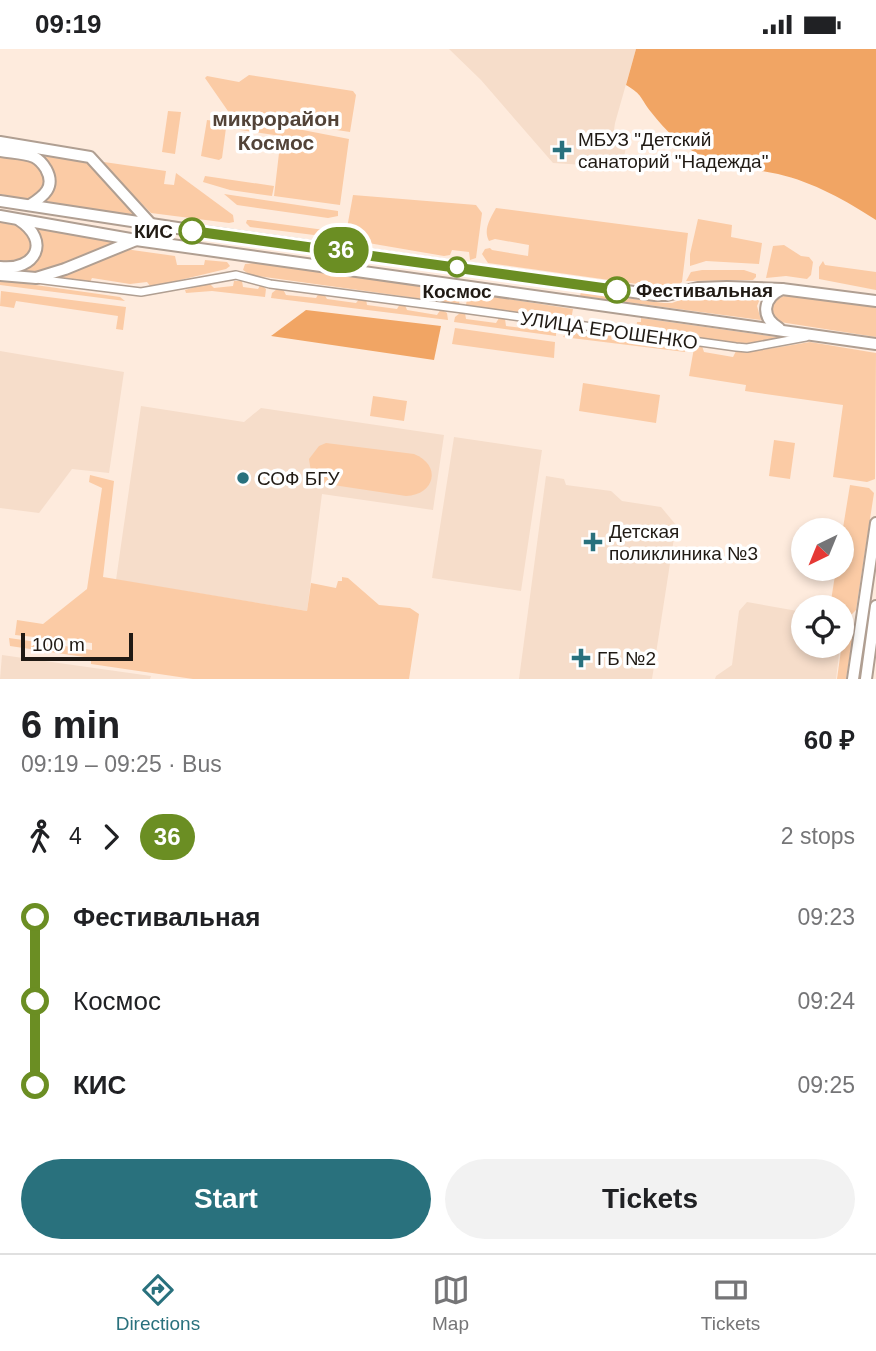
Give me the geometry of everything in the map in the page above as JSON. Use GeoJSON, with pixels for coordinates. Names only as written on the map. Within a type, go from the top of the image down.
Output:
{"type":"FeatureCollection","features":[{"type":"Feature","properties":{"kind":"main road"},"geometry":{"type":"LineString","coordinates":[[0,142],[90,157],[150,223]]}},
{"type":"Feature","properties":{"kind":"main road"},"geometry":{"type":"LineString","coordinates":[[0,151],[39,159],[50,176],[50,187],[44,196],[30,205]]}},
{"type":"Feature","properties":{"kind":"main road"},"geometry":{"type":"LineString","coordinates":[[0,201],[655,295],[698,288],[782,289],[876,301]]}},
{"type":"Feature","properties":{"kind":"main road","name":"УЛИЦА ЕРОШЕНКО"},"geometry":{"type":"LineString","coordinates":[[0,216],[141,241],[873,344]]}},
{"type":"Feature","properties":{"kind":"main road"},"geometry":{"type":"LineString","coordinates":[[0,267],[17,268],[26,264],[33,258],[36,250],[35,235],[14,217]]}},
{"type":"Feature","properties":{"kind":"main road"},"geometry":{"type":"LineString","coordinates":[[0,275],[36,278],[65,269],[141,241],[150,223]]}},
{"type":"Feature","properties":{"kind":"main road"},"geometry":{"type":"LineString","coordinates":[[782,289],[770,297],[765,310],[773,324],[782,330]]}},
{"type":"Feature","properties":{"kind":"main road"},"geometry":{"type":"LineString","coordinates":[[853,679],[876,523]]}},
{"type":"Feature","properties":{"kind":"main road"},"geometry":{"type":"LineString","coordinates":[[866,679],[876,607]]}},
{"type":"Feature","properties":{"kind":"street","name":"УЛИЦА ЕРОШЕНКО"},"geometry":{"type":"LineString","coordinates":[[36,278],[141,292],[236,275],[270,284],[736,348],[779,343],[817,334]]}},
{"type":"Feature","properties":{"kind":"shaded area"},"geometry":{"type":"Polygon","coordinates":[[[449,49],[636,49],[615,123],[612,144],[626,147],[623,162],[615,167],[553,163],[481,80],[449,49]]]}},
{"type":"Feature","properties":{"kind":"shaded area"},"geometry":{"type":"Polygon","coordinates":[[[636,49],[876,49],[876,220],[817,187],[778,174],[722,163],[689,148],[669,132],[638,94],[626,85],[636,49]]]}},
{"type":"Feature","properties":{"kind":"shaded area"},"geometry":{"type":"Polygon","coordinates":[[[249,75],[353,91],[356,95],[350,132],[230,114],[205,78],[207,76],[239,82],[249,75]]]}},
{"type":"Feature","properties":{"kind":"shaded area"},"geometry":{"type":"Polygon","coordinates":[[[168,111],[181,112],[175,154],[162,152],[168,111]]]}},
{"type":"Feature","properties":{"kind":"shaded area"},"geometry":{"type":"Polygon","coordinates":[[[231,116],[349,139],[340,205],[274,196],[281,136],[226,128],[222,158],[219,160],[201,156],[207,120],[229,123],[231,116]]]}},
{"type":"Feature","properties":{"kind":"shaded area"},"geometry":{"type":"Polygon","coordinates":[[[0,154],[29,160],[40,168],[47,182],[37,196],[26,199],[0,194],[0,154]]]}},
{"type":"Feature","properties":{"kind":"shaded area"},"geometry":{"type":"Polygon","coordinates":[[[43,154],[85,160],[136,214],[43,201],[51,171],[43,154]]]}},
{"type":"Feature","properties":{"kind":"shaded area"},"geometry":{"type":"Polygon","coordinates":[[[104,162],[166,171],[164,184],[174,185],[176,173],[233,215],[234,222],[151,213],[104,166],[104,162]]]}},
{"type":"Feature","properties":{"kind":"shaded area"},"geometry":{"type":"Polygon","coordinates":[[[205,176],[274,186],[272,196],[230,190],[203,182],[205,176]]]}},
{"type":"Feature","properties":{"kind":"shaded area"},"geometry":{"type":"Polygon","coordinates":[[[224,194],[338,211],[338,216],[328,218],[237,205],[224,194]]]}},
{"type":"Feature","properties":{"kind":"shaded area"},"geometry":{"type":"Polygon","coordinates":[[[353,195],[476,205],[482,213],[476,258],[470,260],[469,252],[452,250],[450,255],[444,256],[345,239],[353,195]]]}},
{"type":"Feature","properties":{"kind":"shaded area"},"geometry":{"type":"Polygon","coordinates":[[[496,208],[688,233],[682,282],[673,289],[488,263],[482,254],[485,249],[490,248],[528,256],[529,245],[495,239],[489,241],[487,229],[496,208]]]}},
{"type":"Feature","properties":{"kind":"shaded area"},"geometry":{"type":"Polygon","coordinates":[[[698,219],[732,225],[731,237],[762,243],[759,264],[706,261],[690,266],[698,219]]]}},
{"type":"Feature","properties":{"kind":"shaded area"},"geometry":{"type":"Polygon","coordinates":[[[247,220],[332,231],[330,237],[250,227],[246,223],[247,220]]]}},
{"type":"Feature","properties":{"kind":"shaded area"},"geometry":{"type":"Polygon","coordinates":[[[0,222],[25,228],[33,245],[26,261],[0,264],[0,222]]]}},
{"type":"Feature","properties":{"kind":"shaded area"},"geometry":{"type":"Polygon","coordinates":[[[33,227],[112,241],[112,245],[54,270],[30,273],[18,271],[32,264],[39,253],[40,241],[33,227]]]}},
{"type":"Feature","properties":{"kind":"shaded area"},"geometry":{"type":"Polygon","coordinates":[[[784,245],[801,256],[809,257],[813,262],[811,275],[807,279],[786,276],[766,278],[773,246],[784,245]]]}},
{"type":"Feature","properties":{"kind":"shaded area"},"geometry":{"type":"Polygon","coordinates":[[[125,249],[175,256],[177,265],[204,265],[205,260],[227,262],[230,266],[151,287],[147,282],[130,284],[92,278],[89,284],[56,279],[125,249]]]}},
{"type":"Feature","properties":{"kind":"shaded area"},"geometry":{"type":"Polygon","coordinates":[[[823,261],[825,265],[876,272],[876,290],[819,279],[819,267],[823,261]]]}},
{"type":"Feature","properties":{"kind":"shaded area"},"geometry":{"type":"Polygon","coordinates":[[[254,263],[461,292],[459,304],[250,275],[243,270],[245,264],[254,263]]]}},
{"type":"Feature","properties":{"kind":"shaded area"},"geometry":{"type":"Polygon","coordinates":[[[744,270],[756,274],[756,277],[753,280],[686,281],[691,272],[744,270]]]}},
{"type":"Feature","properties":{"kind":"shaded area"},"geometry":{"type":"Polygon","coordinates":[[[0,280],[120,297],[125,301],[0,285],[0,280]]]}},
{"type":"Feature","properties":{"kind":"shaded area"},"geometry":{"type":"Polygon","coordinates":[[[234,281],[242,281],[243,287],[258,289],[261,284],[266,289],[265,297],[212,291],[186,293],[185,290],[209,283],[214,288],[233,286],[234,281]]]}},
{"type":"Feature","properties":{"kind":"shaded area"},"geometry":{"type":"Polygon","coordinates":[[[277,289],[283,289],[286,295],[316,298],[319,293],[324,294],[327,299],[356,303],[360,298],[366,299],[367,305],[397,309],[400,304],[405,305],[407,310],[437,315],[441,309],[447,313],[448,320],[271,298],[277,289]]]}},
{"type":"Feature","properties":{"kind":"shaded area"},"geometry":{"type":"Polygon","coordinates":[[[1,291],[126,307],[123,330],[116,329],[118,316],[16,301],[14,308],[0,306],[1,291]]]}},
{"type":"Feature","properties":{"kind":"shaded area"},"geometry":{"type":"Polygon","coordinates":[[[581,292],[664,303],[672,303],[699,293],[762,294],[757,306],[761,320],[580,296],[581,292]]]}},
{"type":"Feature","properties":{"kind":"shaded area"},"geometry":{"type":"Polygon","coordinates":[[[468,293],[573,309],[571,320],[466,305],[468,293]]]}},
{"type":"Feature","properties":{"kind":"shaded area"},"geometry":{"type":"Polygon","coordinates":[[[787,295],[876,307],[876,337],[780,322],[772,312],[772,305],[787,295]]]}},
{"type":"Feature","properties":{"kind":"shaded area"},"geometry":{"type":"Polygon","coordinates":[[[306,310],[441,326],[434,360],[271,336],[306,310]]]}},
{"type":"Feature","properties":{"kind":"shaded area"},"geometry":{"type":"Polygon","coordinates":[[[460,313],[465,313],[466,319],[496,323],[499,318],[505,319],[506,326],[548,331],[552,325],[556,328],[556,336],[454,322],[460,313]]]}},
{"type":"Feature","properties":{"kind":"shaded area"},"geometry":{"type":"Polygon","coordinates":[[[641,318],[784,338],[742,344],[636,329],[641,318]]]}},
{"type":"Feature","properties":{"kind":"shaded area"},"geometry":{"type":"Polygon","coordinates":[[[455,328],[555,342],[554,358],[452,344],[455,328]]]}},
{"type":"Feature","properties":{"kind":"shaded area"},"geometry":{"type":"Polygon","coordinates":[[[570,328],[575,329],[577,334],[601,338],[604,333],[610,334],[612,340],[623,341],[627,336],[636,338],[638,343],[676,348],[680,343],[684,344],[685,352],[563,337],[570,328]]]}},
{"type":"Feature","properties":{"kind":"shaded area"},"geometry":{"type":"Polygon","coordinates":[[[810,342],[876,353],[875,479],[867,482],[833,477],[843,405],[745,391],[746,385],[689,376],[694,348],[702,346],[704,352],[733,357],[736,351],[756,351],[810,342]]]}},
{"type":"Feature","properties":{"kind":"shaded area"},"geometry":{"type":"Polygon","coordinates":[[[0,351],[124,372],[109,473],[72,469],[39,513],[0,508],[0,351]]]}},
{"type":"Feature","properties":{"kind":"shaded area"},"geometry":{"type":"Polygon","coordinates":[[[583,383],[660,395],[656,423],[579,411],[583,383]]]}},
{"type":"Feature","properties":{"kind":"shaded area"},"geometry":{"type":"Polygon","coordinates":[[[373,396],[407,401],[404,421],[370,416],[373,396]]]}},
{"type":"Feature","properties":{"kind":"shaded area"},"geometry":{"type":"Polygon","coordinates":[[[141,406],[244,422],[261,408],[444,435],[433,510],[322,494],[307,611],[116,580],[141,406]]]}},
{"type":"Feature","properties":{"kind":"shaded area"},"geometry":{"type":"Polygon","coordinates":[[[454,437],[542,450],[521,591],[432,578],[454,437]]]}},
{"type":"Feature","properties":{"kind":"shaded area"},"geometry":{"type":"Polygon","coordinates":[[[774,440],[795,443],[790,479],[769,476],[774,440]]]}},
{"type":"Feature","properties":{"kind":"shaded area"},"geometry":{"type":"Polygon","coordinates":[[[326,443],[414,454],[429,465],[429,485],[423,491],[406,496],[320,483],[311,472],[309,459],[319,446],[326,443]]]}},
{"type":"Feature","properties":{"kind":"shaded area"},"geometry":{"type":"Polygon","coordinates":[[[90,475],[114,481],[103,577],[307,611],[311,583],[336,588],[342,577],[348,578],[379,605],[410,608],[419,614],[409,679],[193,679],[91,664],[91,658],[10,646],[9,638],[92,650],[92,643],[15,635],[17,620],[43,624],[87,589],[102,488],[89,482],[90,475]]]}},
{"type":"Feature","properties":{"kind":"shaded area"},"geometry":{"type":"Polygon","coordinates":[[[546,476],[564,479],[566,485],[611,491],[622,501],[661,507],[676,525],[652,679],[519,679],[546,476]]]}},
{"type":"Feature","properties":{"kind":"shaded area"},"geometry":{"type":"Polygon","coordinates":[[[850,485],[869,488],[874,493],[854,612],[854,595],[832,595],[834,581],[854,581],[854,518],[845,518],[850,485]]]}},
{"type":"Feature","properties":{"kind":"shaded area"},"geometry":{"type":"Polygon","coordinates":[[[747,602],[791,610],[791,658],[839,658],[836,679],[715,679],[732,665],[739,611],[747,602]]]}},
{"type":"Feature","properties":{"kind":"shaded area"},"geometry":{"type":"Polygon","coordinates":[[[2,655],[151,676],[150,679],[0,679],[2,655]]]}},
{"type":"Feature","properties":{"kind":"shaded area"},"geometry":{"type":"Polygon","coordinates":[[[840,658],[849,658],[846,679],[837,679],[840,658]]]}},
{"type":"Feature","properties":{"kind":"bus line","name":"36"},"geometry":{"type":"LineString","coordinates":[[192,231],[617,290]]}},
{"type":"Feature","properties":{"kind":"place","name":"МБУЗ \"Детский санаторий \"Надежда\""},"geometry":{"type":"Point","coordinates":[562,150]}},
{"type":"Feature","properties":{"kind":"place","name":"КИС"},"geometry":{"type":"Point","coordinates":[192,231]}},
{"type":"Feature","properties":{"kind":"place","name":"Космос"},"geometry":{"type":"Point","coordinates":[457,267]}},
{"type":"Feature","properties":{"kind":"place","name":"Фестивальная"},"geometry":{"type":"Point","coordinates":[617,290]}},
{"type":"Feature","properties":{"kind":"place","name":"СОФ БГУ"},"geometry":{"type":"Point","coordinates":[243,478]}},
{"type":"Feature","properties":{"kind":"place","name":"Детская поликлиника №3"},"geometry":{"type":"Point","coordinates":[593,542]}},
{"type":"Feature","properties":{"kind":"place","name":"ГБ №2"},"geometry":{"type":"Point","coordinates":[581,658]}},
{"type":"Feature","properties":{"kind":"district","name":"микрорайон Космос"},"geometry":{"type":"Point","coordinates":[276,131]}}]}
